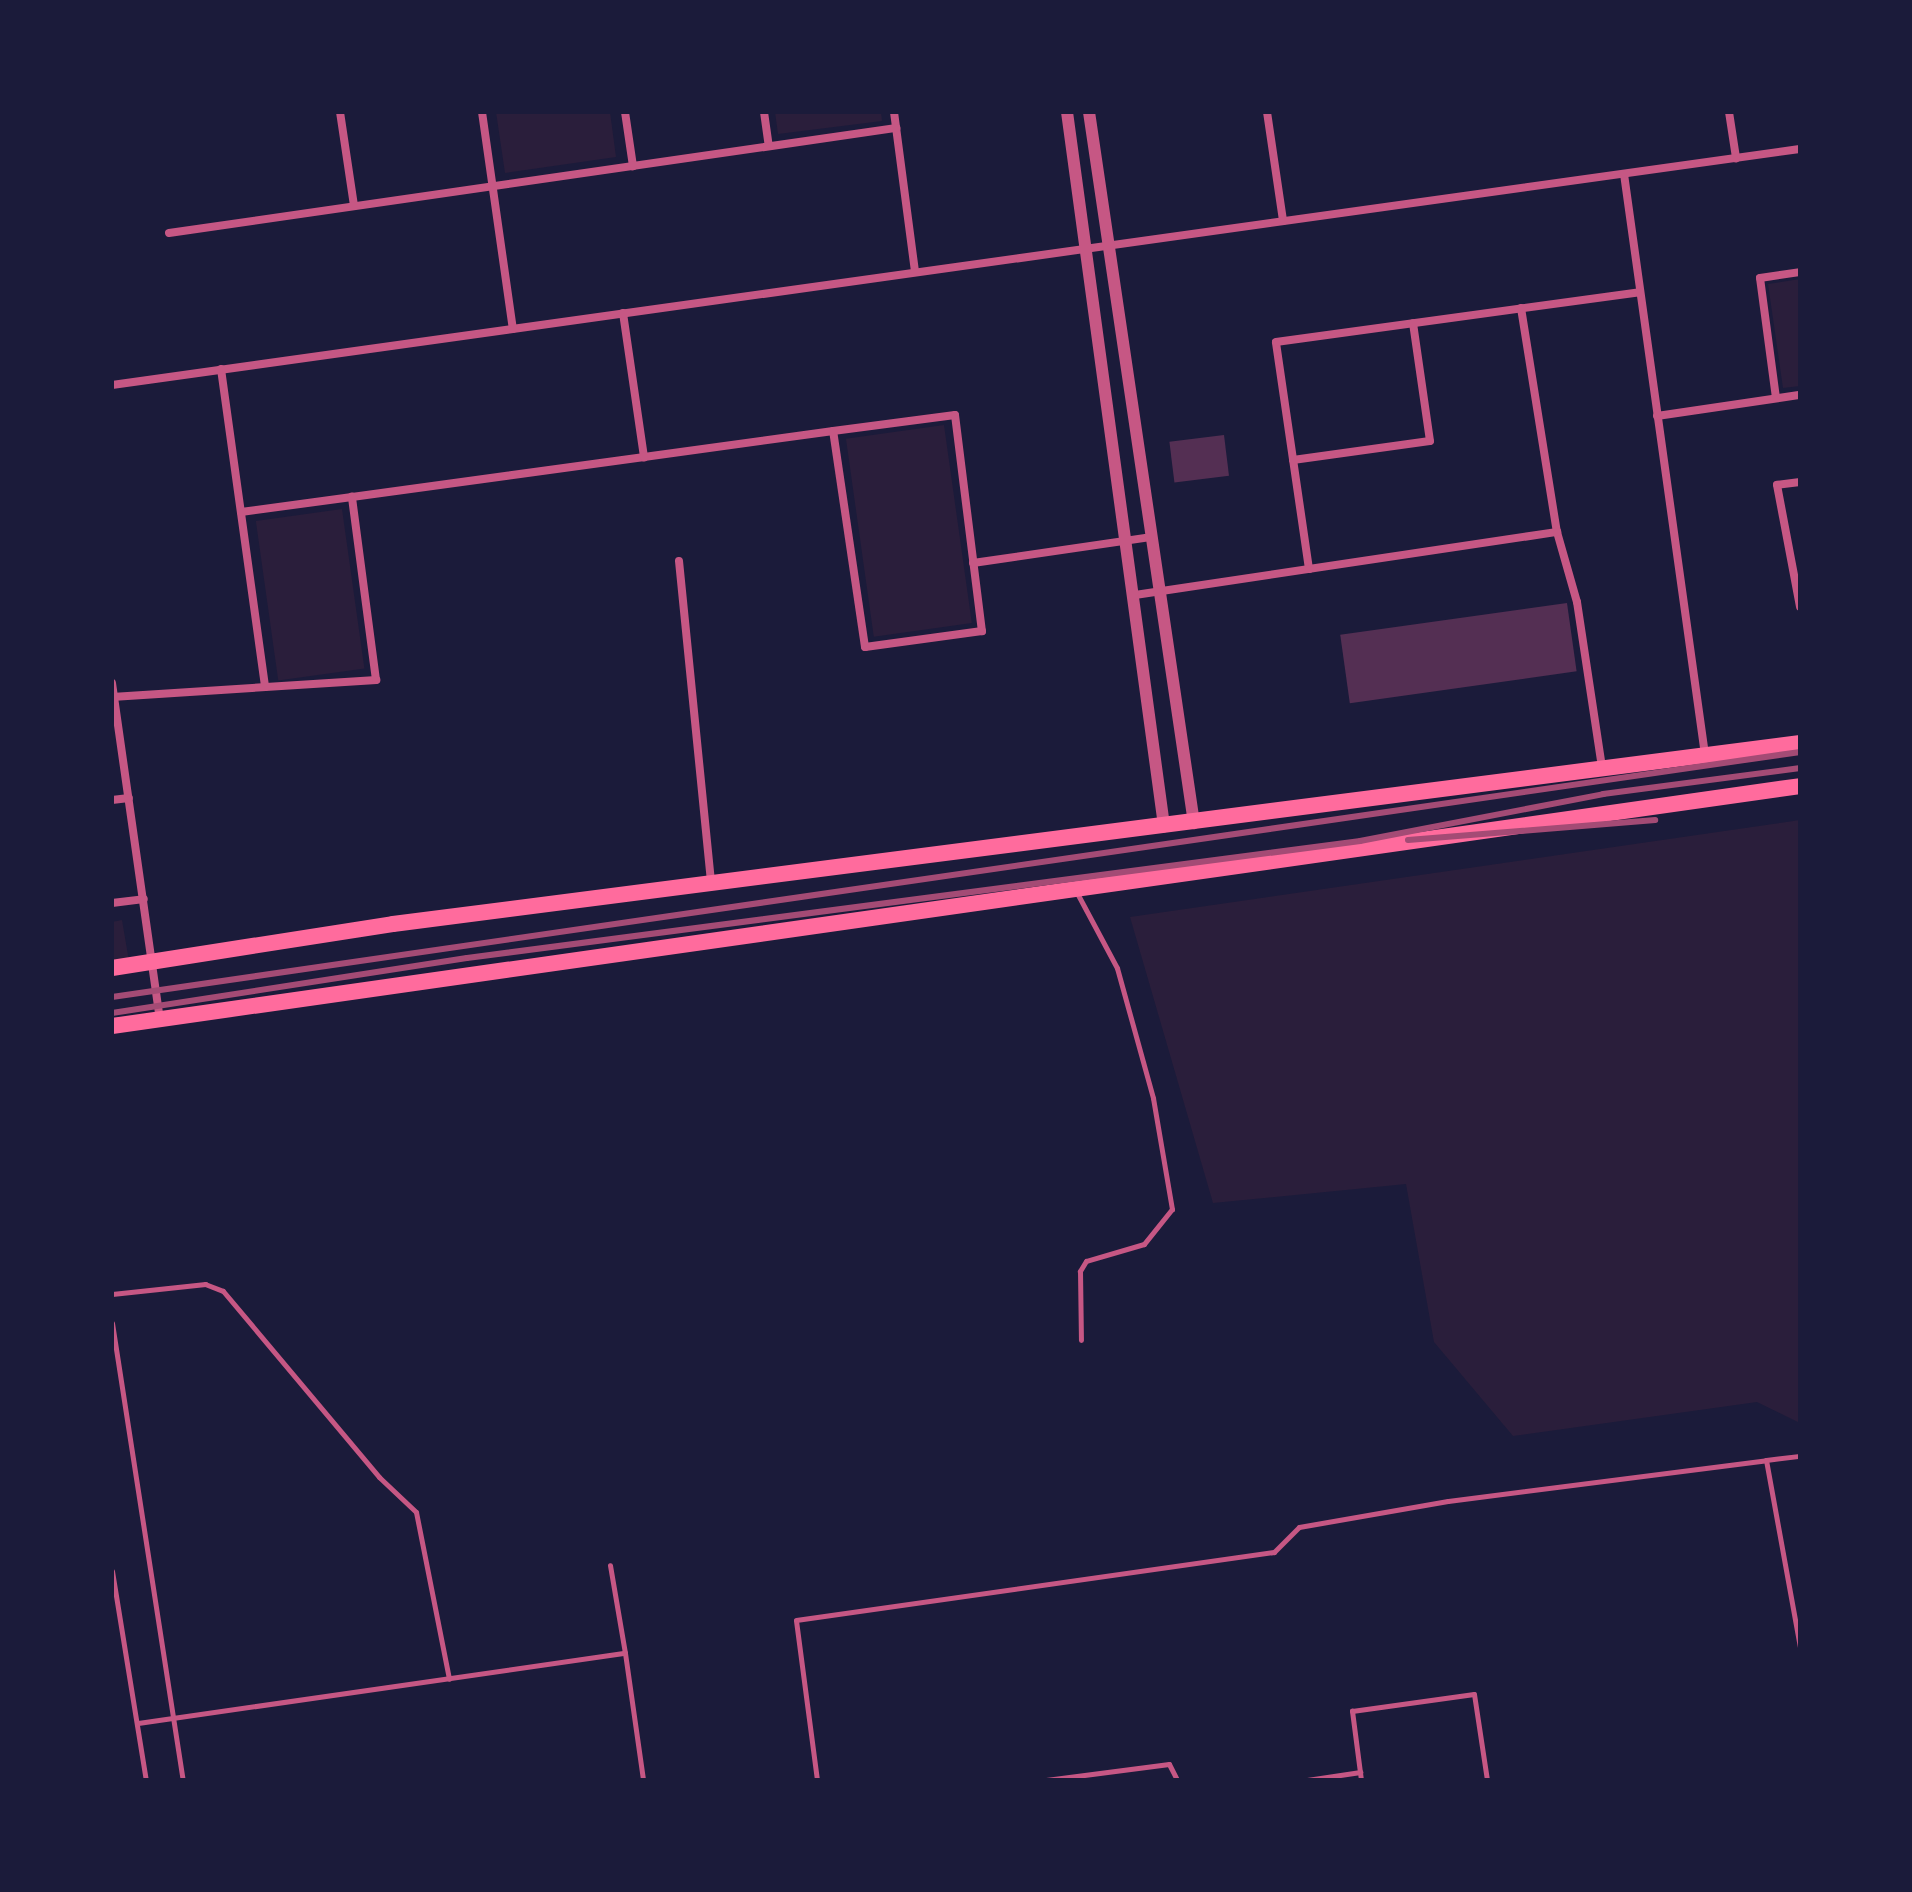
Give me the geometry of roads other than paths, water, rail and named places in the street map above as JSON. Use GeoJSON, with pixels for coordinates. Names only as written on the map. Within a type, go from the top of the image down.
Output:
{"type":"FeatureCollection","features":[{"type":"Feature","properties":{"kind":"main road"},"geometry":{"type":"LineString","coordinates":[[112,968],[393,924],[1800,743]]}},
{"type":"Feature","properties":{"kind":"main road"},"geometry":{"type":"LineString","coordinates":[[112,1026],[1800,786]]}},
{"type":"Feature","properties":{"kind":"street"},"geometry":{"type":"LineString","coordinates":[[340,112],[354,206]]}},
{"type":"Feature","properties":{"kind":"street"},"geometry":{"type":"LineString","coordinates":[[482,112],[513,329]]}},
{"type":"Feature","properties":{"kind":"street"},"geometry":{"type":"LineString","coordinates":[[625,112],[633,166]]}},
{"type":"Feature","properties":{"kind":"street"},"geometry":{"type":"LineString","coordinates":[[764,112],[769,146]]}},
{"type":"Feature","properties":{"kind":"street"},"geometry":{"type":"LineString","coordinates":[[894,112],[915,272]]}},
{"type":"Feature","properties":{"kind":"street"},"geometry":{"type":"LineString","coordinates":[[1067,112],[1164,826]]}},
{"type":"Feature","properties":{"kind":"street"},"geometry":{"type":"LineString","coordinates":[[1089,112],[1194,823]]}},
{"type":"Feature","properties":{"kind":"street"},"geometry":{"type":"LineString","coordinates":[[1267,112],[1283,221]]}},
{"type":"Feature","properties":{"kind":"street"},"geometry":{"type":"LineString","coordinates":[[1729,112],[1736,158]]}},
{"type":"Feature","properties":{"kind":"street"},"geometry":{"type":"LineString","coordinates":[[169,233],[896,128]]}},
{"type":"Feature","properties":{"kind":"street"},"geometry":{"type":"LineString","coordinates":[[112,385],[1800,149]]}},
{"type":"Feature","properties":{"kind":"street"},"geometry":{"type":"LineString","coordinates":[[1624,174],[1705,755]]}},
{"type":"Feature","properties":{"kind":"street"},"geometry":{"type":"LineString","coordinates":[[1776,398],[1760,278],[1800,272]]}},
{"type":"Feature","properties":{"kind":"street"},"geometry":{"type":"LineString","coordinates":[[1309,569],[1276,342],[1640,292]]}},
{"type":"Feature","properties":{"kind":"street"},"geometry":{"type":"LineString","coordinates":[[1521,308],[1557,532],[1577,602],[1602,767]]}},
{"type":"Feature","properties":{"kind":"street"},"geometry":{"type":"LineString","coordinates":[[623,313],[644,457]]}},
{"type":"Feature","properties":{"kind":"street"},"geometry":{"type":"LineString","coordinates":[[1293,460],[1430,441],[1413,323]]}},
{"type":"Feature","properties":{"kind":"street"},"geometry":{"type":"LineString","coordinates":[[221,369],[265,687]]}},
{"type":"Feature","properties":{"kind":"street"},"geometry":{"type":"LineString","coordinates":[[1657,416],[1800,395]]}},
{"type":"Feature","properties":{"kind":"street"},"geometry":{"type":"LineString","coordinates":[[241,512],[833,431],[955,415],[982,631],[865,647],[833,431]]}},
{"type":"Feature","properties":{"kind":"street"},"geometry":{"type":"LineString","coordinates":[[1800,482],[1777,485],[1800,607]]}},
{"type":"Feature","properties":{"kind":"street"},"geometry":{"type":"LineString","coordinates":[[113,697],[376,680],[352,497]]}},
{"type":"Feature","properties":{"kind":"street"},"geometry":{"type":"LineString","coordinates":[[1135,595],[1557,532]]}},
{"type":"Feature","properties":{"kind":"street"},"geometry":{"type":"LineString","coordinates":[[973,563],[1152,537]]}},
{"type":"Feature","properties":{"kind":"street"},"geometry":{"type":"LineString","coordinates":[[679,561],[711,885]]}},
{"type":"Feature","properties":{"kind":"street"},"geometry":{"type":"LineString","coordinates":[[112,683],[160,1019]]}},
{"type":"Feature","properties":{"kind":"street"},"geometry":{"type":"LineString","coordinates":[[112,800],[129,798]]}},
{"type":"Feature","properties":{"kind":"street"},"geometry":{"type":"LineString","coordinates":[[112,903],[144,899]]}},
{"type":"Feature","properties":{"kind":"lane"},"geometry":{"type":"LineString","coordinates":[[1075,889],[1117,968],[1153,1098],[1172,1209],[1144,1244],[1086,1261],[1080,1271],[1081,1340]]}},
{"type":"Feature","properties":{"kind":"lane"},"geometry":{"type":"LineString","coordinates":[[112,1294],[205,1284],[223,1291],[379,1477],[416,1512],[449,1679]]}},
{"type":"Feature","properties":{"kind":"lane"},"geometry":{"type":"LineString","coordinates":[[112,1323],[183,1780]]}},
{"type":"Feature","properties":{"kind":"lane"},"geometry":{"type":"LineString","coordinates":[[817,1780],[796,1620],[1274,1552],[1299,1527],[1448,1501],[1800,1456]]}},
{"type":"Feature","properties":{"kind":"lane"},"geometry":{"type":"LineString","coordinates":[[1766,1460],[1800,1647]]}},
{"type":"Feature","properties":{"kind":"lane"},"geometry":{"type":"LineString","coordinates":[[610,1565],[643,1780]]}},
{"type":"Feature","properties":{"kind":"lane"},"geometry":{"type":"LineString","coordinates":[[112,1571],[146,1780]]}},
{"type":"Feature","properties":{"kind":"lane"},"geometry":{"type":"LineString","coordinates":[[138,1723],[625,1653]]}},
{"type":"Feature","properties":{"kind":"lane"},"geometry":{"type":"LineString","coordinates":[[1361,1780],[1352,1711],[1474,1694],[1487,1780]]}},
{"type":"Feature","properties":{"kind":"lane"},"geometry":{"type":"LineString","coordinates":[[1046,1780],[1169,1764],[1177,1780]]}},
{"type":"Feature","properties":{"kind":"lane"},"geometry":{"type":"LineString","coordinates":[[1307,1780],[1360,1772]]}},
{"type":"Feature","properties":{"kind":"railway"},"geometry":{"type":"LineString","coordinates":[[112,997],[1800,752]]}},
{"type":"Feature","properties":{"kind":"railway"},"geometry":{"type":"LineString","coordinates":[[112,1013],[467,958],[1360,841],[1603,794],[1800,768]]}},
{"type":"Feature","properties":{"kind":"railway"},"geometry":{"type":"LineString","coordinates":[[1408,840],[1655,820]]}}]}
